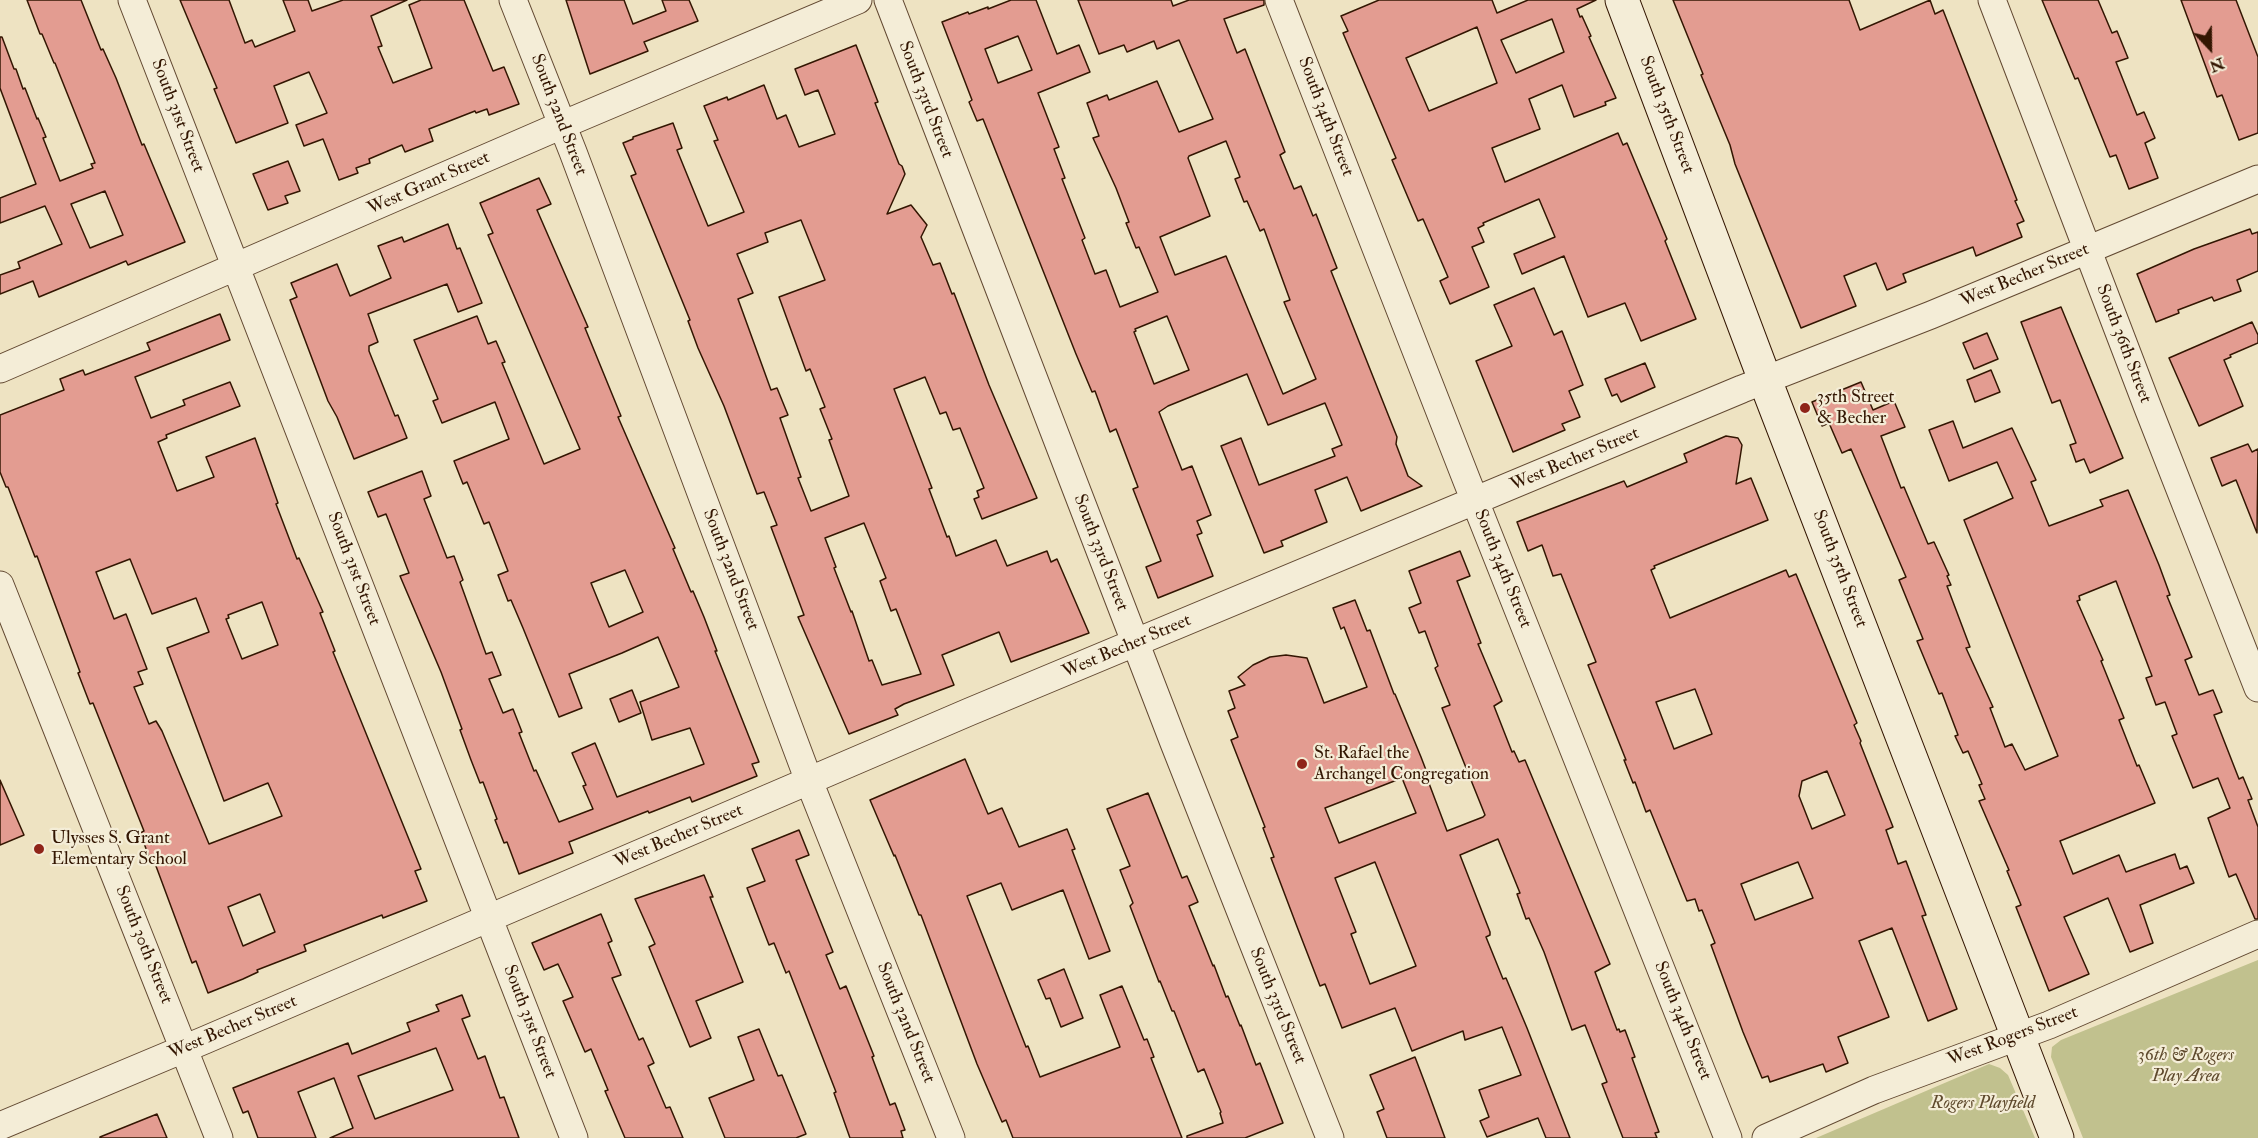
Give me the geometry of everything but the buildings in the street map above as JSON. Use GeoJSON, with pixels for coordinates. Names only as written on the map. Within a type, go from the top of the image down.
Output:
{"type":"FeatureCollection","features":[{"type":"Feature","properties":{"kind":"main road","name":"South 35th Street"},"geometry":{"type":"LineString","coordinates":[[1622,0],[2057,1138]]}},
{"type":"Feature","properties":{"kind":"street","name":"South 31st Street"},"geometry":{"type":"LineString","coordinates":[[132,0],[574,1138]]}},
{"type":"Feature","properties":{"kind":"street","name":"South 32nd Street"},"geometry":{"type":"LineString","coordinates":[[513,0],[809,781],[951,1138]]}},
{"type":"Feature","properties":{"kind":"street","name":"West Grant Street"},"geometry":{"type":"LineString","coordinates":[[0,369],[562,125],[858,0]]}},
{"type":"Feature","properties":{"kind":"street","name":"South 33rd Street"},"geometry":{"type":"LineString","coordinates":[[888,0],[1135,643],[1330,1138]]}},
{"type":"Feature","properties":{"kind":"street","name":"South 34th Street"},"geometry":{"type":"LineString","coordinates":[[1279,0],[1728,1138]]}},
{"type":"Feature","properties":{"kind":"street","name":"South 36th Street"},"geometry":{"type":"LineString","coordinates":[[1992,0],[2258,688]]}},
{"type":"Feature","properties":{"kind":"street","name":"West Becher Street"},"geometry":{"type":"LineString","coordinates":[[0,1126],[1135,643],[1766,380],[1931,315],[2258,179]]}},
{"type":"Feature","properties":{"kind":"street","name":"South 30th Street"},"geometry":{"type":"LineString","coordinates":[[0,585],[219,1138]]}},
{"type":"Feature","properties":{"kind":"street","name":"West Rogers Street"},"geometry":{"type":"LineString","coordinates":[[1766,1138],[1874,1090],[2019,1037],[2258,934]]}},
{"type":"Feature","properties":{"kind":"green space","name":"36th & Rogers Play Area"},"geometry":{"type":"Polygon","coordinates":[[[2258,960],[2258,1138],[2083,1138],[2051,1057],[2052,1047],[2061,1040],[2258,960]]]}},
{"type":"Feature","properties":{"kind":"green space","name":"Rogers Playfield"},"geometry":{"type":"Polygon","coordinates":[[[1989,1064],[2000,1068],[2008,1075],[2035,1138],[1816,1138],[1989,1064]]]}},
{"type":"Feature","properties":{"kind":"place","name":"35th Street & Becher"},"geometry":{"type":"Point","coordinates":[1805,408]}},
{"type":"Feature","properties":{"kind":"place","name":"St. Rafael the Archangel Congregation"},"geometry":{"type":"Point","coordinates":[1302,764]}},
{"type":"Feature","properties":{"kind":"place","name":"Ulysses S. Grant Elementary School"},"geometry":{"type":"Point","coordinates":[39,849]}}]}
